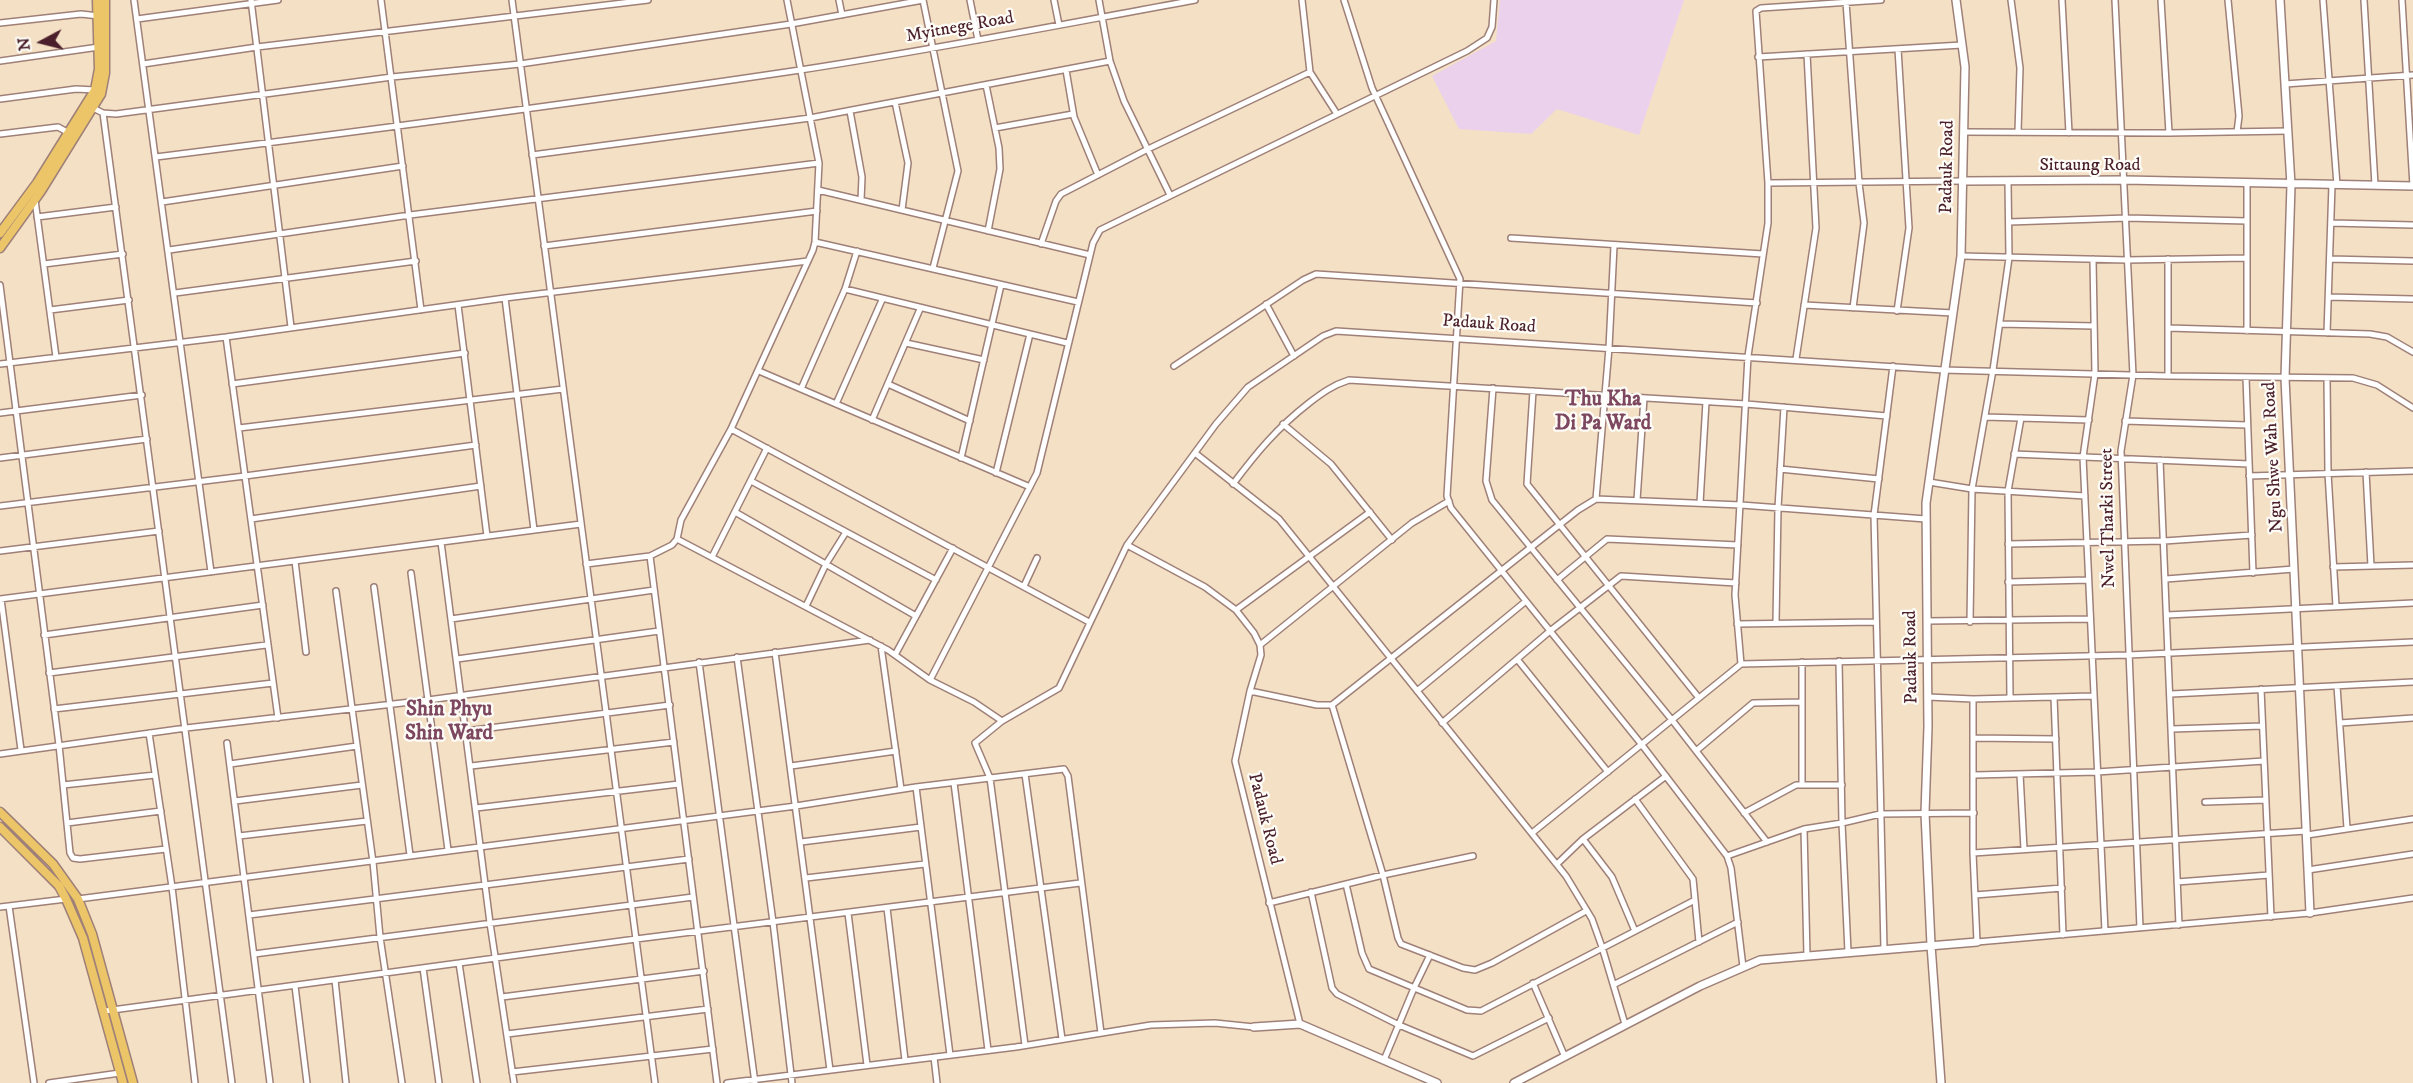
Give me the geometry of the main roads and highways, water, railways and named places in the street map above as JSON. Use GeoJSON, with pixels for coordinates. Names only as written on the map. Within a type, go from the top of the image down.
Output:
{"type":"FeatureCollection","features":[{"type":"Feature","properties":{"kind":"main road"},"geometry":{"type":"LineString","coordinates":[[2,227],[38,188],[101,94],[105,73],[102,16],[97,0]]}},
{"type":"Feature","properties":{"kind":"main road"},"geometry":{"type":"LineString","coordinates":[[0,248],[35,200],[38,188],[95,90],[105,0]]}},
{"type":"Feature","properties":{"kind":"main road"},"geometry":{"type":"LineString","coordinates":[[1,815],[53,864],[78,899],[92,934],[133,1083]]}},
{"type":"Feature","properties":{"kind":"main road"},"geometry":{"type":"LineString","coordinates":[[0,827],[59,886],[66,899],[83,938],[123,1083]]}},
{"type":"Feature","properties":{"kind":"district","name":"Thu Kha Di Pa Ward"},"geometry":{"type":"Point","coordinates":[1603,413]}},
{"type":"Feature","properties":{"kind":"district","name":"Shin Phyu Shin Ward"},"geometry":{"type":"Point","coordinates":[449,723]}}]}
